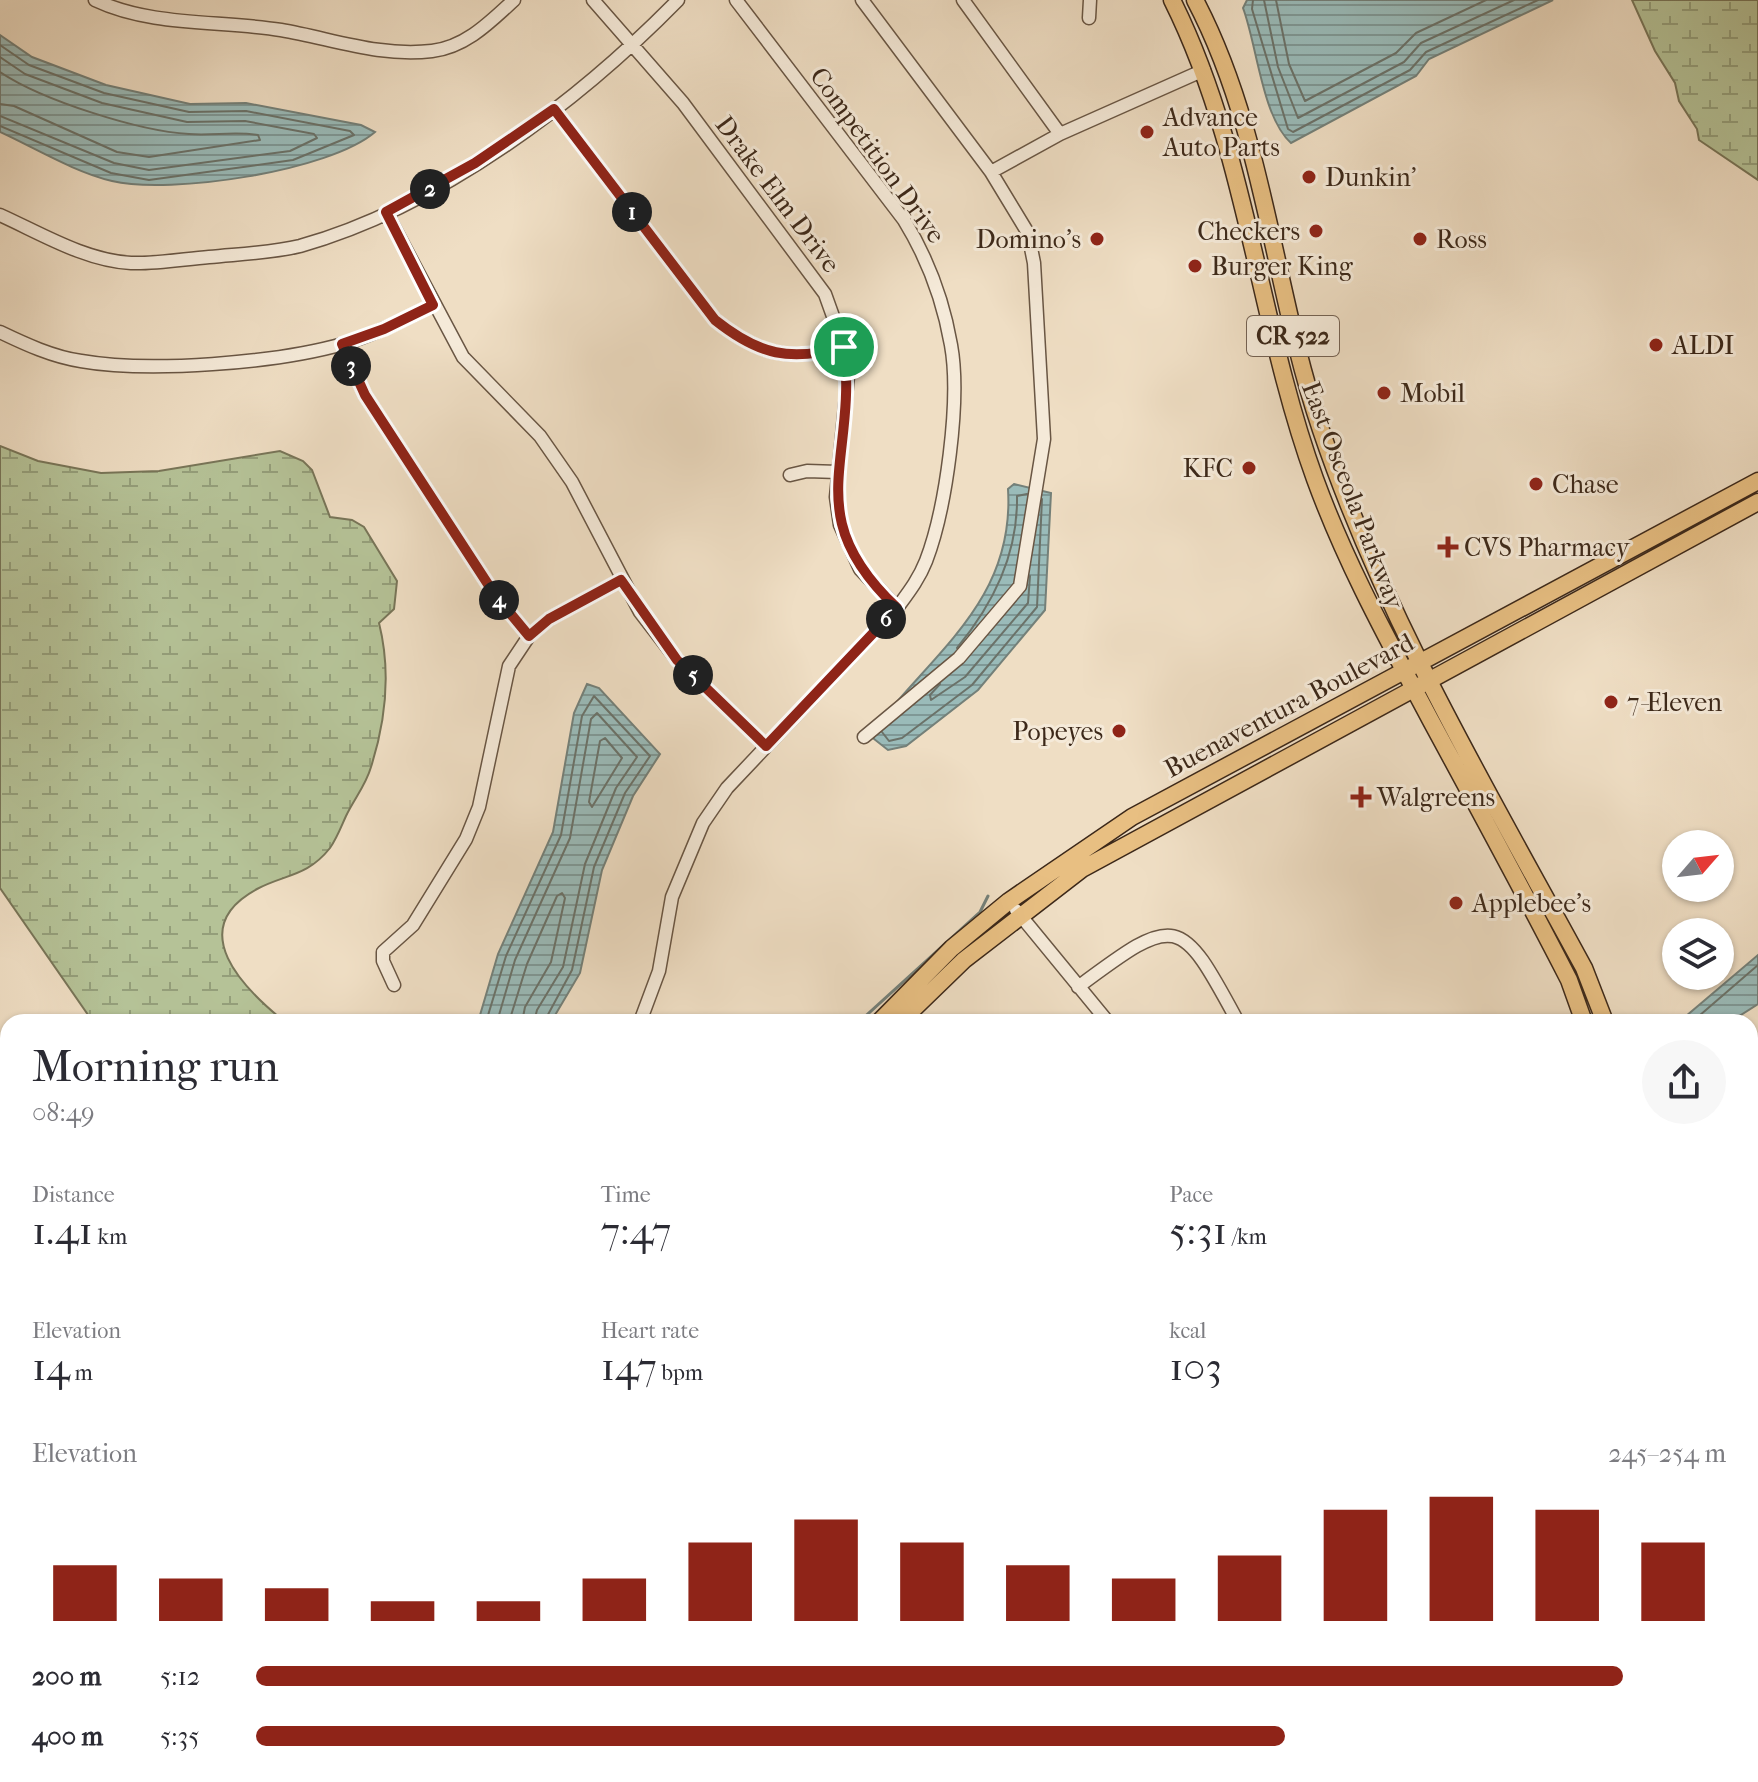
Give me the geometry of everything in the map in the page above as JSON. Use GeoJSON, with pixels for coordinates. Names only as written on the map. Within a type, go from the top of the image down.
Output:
{"type":"FeatureCollection","features":[{"type":"Feature","properties":{"kind":"main road","name":"East Osceola Parkway"},"geometry":{"type":"LineString","coordinates":[[1172,0],[1204,70],[1232,164],[1282,381],[1322,496],[1353,572],[1546,935],[1581,1014]]}},
{"type":"Feature","properties":{"kind":"main road","name":"East Osceola Parkway"},"geometry":{"type":"LineString","coordinates":[[1195,0],[1223,62],[1249,143],[1285,305],[1337,476],[1382,585],[1420,662],[1565,933],[1603,1014]]}},
{"type":"Feature","properties":{"kind":"main road","name":"Buenaventura Boulevard"},"geometry":{"type":"LineString","coordinates":[[908,1014],[1014,908],[1093,841],[1213,772],[1758,481]]}},
{"type":"Feature","properties":{"kind":"main road","name":"Buenaventura Boulevard"},"geometry":{"type":"LineString","coordinates":[[887,1014],[952,948],[1014,908],[1758,502]]}},
{"type":"Feature","properties":{"kind":"street"},"geometry":{"type":"LineString","coordinates":[[95,0],[180,22],[283,31],[374,51],[434,51],[466,40],[514,0]]}},
{"type":"Feature","properties":{"kind":"street","name":"Drake Elm Drive"},"geometry":{"type":"LineString","coordinates":[[593,0],[683,103],[825,294],[844,347],[848,391],[836,497],[840,525],[850,550],[871,584],[897,608]]}},
{"type":"Feature","properties":{"kind":"street"},"geometry":{"type":"LineString","coordinates":[[0,215],[77,249],[128,263],[295,247],[333,235],[386,212],[475,163],[554,109],[633,45],[678,0]]}},
{"type":"Feature","properties":{"kind":"street","name":"Competition Drive"},"geometry":{"type":"LineString","coordinates":[[643,1014],[659,971],[672,897],[703,823],[727,788],[897,608],[926,562],[937,524],[953,403],[952,346],[928,259],[904,220],[736,0]]}},
{"type":"Feature","properties":{"kind":"street"},"geometry":{"type":"LineString","coordinates":[[862,0],[991,172],[1028,233],[1034,263],[1044,439],[1020,586],[959,658],[864,737]]}},
{"type":"Feature","properties":{"kind":"street"},"geometry":{"type":"LineString","coordinates":[[963,0],[1060,134]]}},
{"type":"Feature","properties":{"kind":"street"},"geometry":{"type":"LineString","coordinates":[[1089,18],[1090,0]]}},
{"type":"Feature","properties":{"kind":"street"},"geometry":{"type":"LineString","coordinates":[[991,172],[1060,134],[1204,70]]}},
{"type":"Feature","properties":{"kind":"street"},"geometry":{"type":"LineString","coordinates":[[554,109],[715,320],[744,343],[770,352],[798,356],[844,347]]}},
{"type":"Feature","properties":{"kind":"street"},"geometry":{"type":"LineString","coordinates":[[386,212],[463,357],[540,436],[572,482],[621,580],[677,660],[766,746]]}},
{"type":"Feature","properties":{"kind":"street"},"geometry":{"type":"LineString","coordinates":[[0,332],[79,361],[138,367],[288,355],[342,344],[384,329],[433,305]]}},
{"type":"Feature","properties":{"kind":"street"},"geometry":{"type":"LineString","coordinates":[[1265,309],[1285,305]]}},
{"type":"Feature","properties":{"kind":"street"},"geometry":{"type":"LineString","coordinates":[[342,344],[365,395],[495,595],[529,636]]}},
{"type":"Feature","properties":{"kind":"street"},"geometry":{"type":"LineString","coordinates":[[790,475],[807,471],[838,472]]}},
{"type":"Feature","properties":{"kind":"street"},"geometry":{"type":"LineString","coordinates":[[1712,506],[1720,523]]}},
{"type":"Feature","properties":{"kind":"street"},"geometry":{"type":"LineString","coordinates":[[394,985],[383,961],[383,952],[413,925],[466,839],[479,807],[509,666],[529,636],[549,619],[621,580]]}},
{"type":"Feature","properties":{"kind":"street"},"geometry":{"type":"LineString","coordinates":[[1213,772],[1222,792]]}},
{"type":"Feature","properties":{"kind":"street"},"geometry":{"type":"LineString","coordinates":[[1014,908],[1101,1014]]}},
{"type":"Feature","properties":{"kind":"street"},"geometry":{"type":"LineString","coordinates":[[1546,935],[1565,933]]}},
{"type":"Feature","properties":{"kind":"street"},"geometry":{"type":"LineString","coordinates":[[1078,987],[1138,943],[1157,935],[1177,937],[1202,956],[1234,1014]]}},
{"type":"Feature","properties":{"kind":"green space"},"geometry":{"type":"Polygon","coordinates":[[[1632,0],[1758,0],[1758,180],[1699,140],[1697,129],[1679,101],[1675,83],[1655,51],[1632,0]]]}},
{"type":"Feature","properties":{"kind":"green space"},"geometry":{"type":"Polygon","coordinates":[[[0,446],[38,461],[101,473],[159,471],[280,451],[303,461],[312,470],[330,517],[352,520],[364,527],[397,581],[394,609],[379,623],[385,659],[385,695],[380,731],[366,780],[335,840],[313,865],[257,889],[235,905],[224,922],[223,940],[228,958],[253,993],[276,1014],[87,1014],[0,888],[0,446]]]}},
{"type":"Feature","properties":{"kind":"water"},"geometry":{"type":"Polygon","coordinates":[[[1247,0],[1553,0],[1429,59],[1416,76],[1291,143],[1273,116],[1261,80],[1243,8],[1247,0]]]}},
{"type":"Feature","properties":{"kind":"water"},"geometry":{"type":"Polygon","coordinates":[[[0,35],[32,57],[106,85],[190,104],[246,103],[361,125],[375,132],[353,146],[323,158],[248,176],[171,185],[112,181],[69,166],[0,132],[0,35]]]}},
{"type":"Feature","properties":{"kind":"water"},"geometry":{"type":"Polygon","coordinates":[[[1014,484],[1051,493],[1045,610],[978,690],[906,746],[888,750],[874,739],[872,732],[965,623],[984,594],[998,563],[1007,528],[1008,489],[1014,484]]]}},
{"type":"Feature","properties":{"kind":"water"},"geometry":{"type":"Polygon","coordinates":[[[587,684],[599,688],[660,754],[633,796],[602,870],[580,973],[556,1014],[480,1014],[498,954],[553,832],[574,713],[587,684]]]}},
{"type":"Feature","properties":{"kind":"water"},"geometry":{"type":"Polygon","coordinates":[[[1758,955],[1758,1004],[1742,1014],[1688,1014],[1717,990],[1734,990],[1734,975],[1758,955]]]}},
{"type":"Feature","properties":{"kind":"waterway"},"geometry":{"type":"LineString","coordinates":[[868,1014],[980,912],[988,896]]}},
{"type":"Feature","properties":{"kind":"place","name":"Advance Auto Parts"},"geometry":{"type":"Point","coordinates":[1147,132]}},
{"type":"Feature","properties":{"kind":"place","name":"Dunkin'"},"geometry":{"type":"Point","coordinates":[1309,177]}},
{"type":"Feature","properties":{"kind":"place","name":"Checkers"},"geometry":{"type":"Point","coordinates":[1316,231]}},
{"type":"Feature","properties":{"kind":"place","name":"Domino's"},"geometry":{"type":"Point","coordinates":[1097,239]}},
{"type":"Feature","properties":{"kind":"place","name":"Ross"},"geometry":{"type":"Point","coordinates":[1420,239]}},
{"type":"Feature","properties":{"kind":"place","name":"Burger King"},"geometry":{"type":"Point","coordinates":[1195,266]}},
{"type":"Feature","properties":{"kind":"place","name":"ALDI"},"geometry":{"type":"Point","coordinates":[1656,345]}},
{"type":"Feature","properties":{"kind":"place","name":"Mobil"},"geometry":{"type":"Point","coordinates":[1384,393]}},
{"type":"Feature","properties":{"kind":"place","name":"KFC"},"geometry":{"type":"Point","coordinates":[1249,468]}},
{"type":"Feature","properties":{"kind":"place","name":"Chase"},"geometry":{"type":"Point","coordinates":[1536,484]}},
{"type":"Feature","properties":{"kind":"place","name":"CVS Pharmacy"},"geometry":{"type":"Point","coordinates":[1448,547]}},
{"type":"Feature","properties":{"kind":"place","name":"7-Eleven"},"geometry":{"type":"Point","coordinates":[1611,702]}},
{"type":"Feature","properties":{"kind":"place","name":"Popeyes"},"geometry":{"type":"Point","coordinates":[1119,731]}},
{"type":"Feature","properties":{"kind":"place","name":"Walgreens"},"geometry":{"type":"Point","coordinates":[1361,797]}},
{"type":"Feature","properties":{"kind":"place","name":"Applebee's"},"geometry":{"type":"Point","coordinates":[1456,903]}},
{"type":"Feature","properties":{"kind":"route"},"geometry":{"type":"LineString","coordinates":[[554,109],[715,320],[744,343],[770,352],[798,356],[844,347],[848,391],[836,497],[840,525],[860,569],[897,608],[766,746],[677,660],[640,612],[621,580],[549,619],[529,636],[495,595],[365,395],[342,344],[384,329],[433,305],[386,212],[475,163],[554,109]]}}]}
